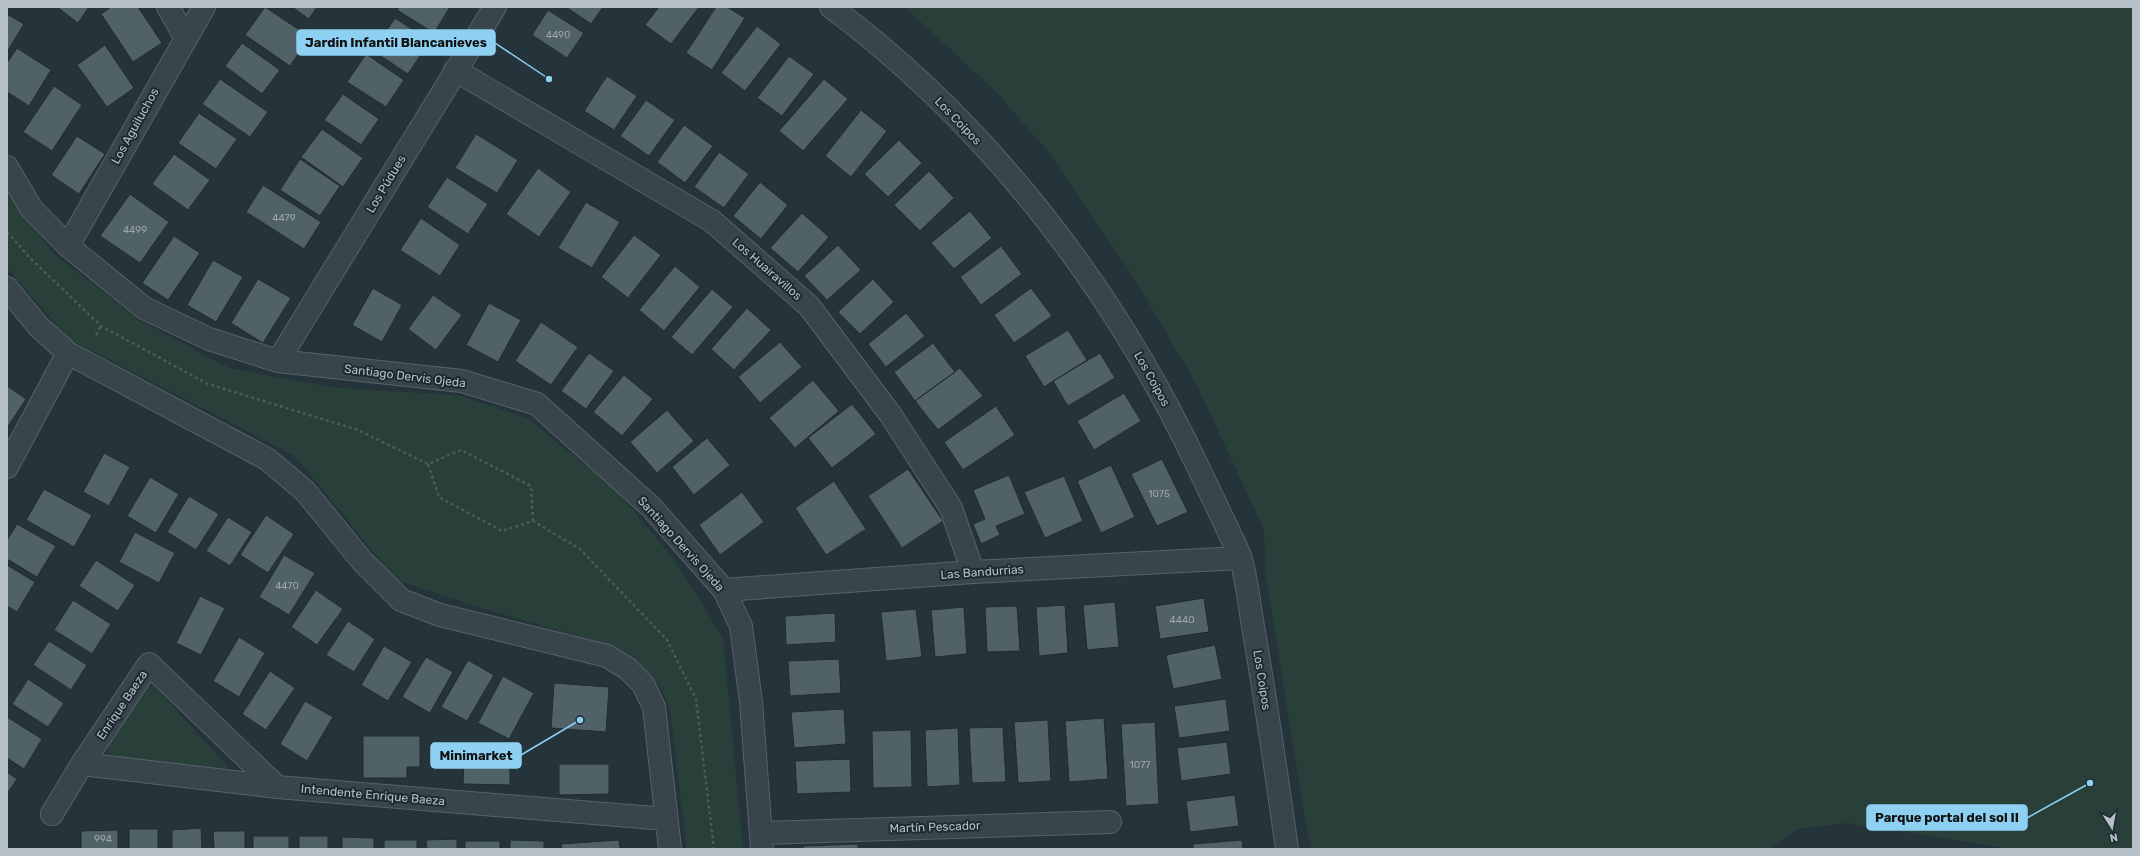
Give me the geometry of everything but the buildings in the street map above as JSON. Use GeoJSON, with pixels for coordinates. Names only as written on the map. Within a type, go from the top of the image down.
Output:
{"type":"FeatureCollection","features":[{"type":"Feature","properties":{"kind":"street"},"geometry":{"type":"LineString","coordinates":[[168,7],[185,36]]}},
{"type":"Feature","properties":{"kind":"street","name":"Los Aguiluchos"},"geometry":{"type":"LineString","coordinates":[[68,246],[185,36],[204,7]]}},
{"type":"Feature","properties":{"kind":"street","name":"Los Púdues"},"geometry":{"type":"LineString","coordinates":[[278,361],[495,7]]}},
{"type":"Feature","properties":{"kind":"street","name":"Los Coipos"},"geometry":{"type":"LineString","coordinates":[[831,7],[905,68],[960,121],[1012,177],[1060,236],[1104,298],[1144,363],[1181,429],[1240,558],[1275,759],[1287,849]]}},
{"type":"Feature","properties":{"kind":"street","name":"Los Huairavillos"},"geometry":{"type":"LineString","coordinates":[[455,70],[712,221],[809,306],[890,414],[951,508],[973,572]]}},
{"type":"Feature","properties":{"kind":"street","name":"Santiago Dervis Ojeda"},"geometry":{"type":"LineString","coordinates":[[7,168],[31,208],[68,246],[144,308],[209,339],[278,361],[462,381],[537,404],[652,508],[724,590],[741,626],[751,702],[761,841]]}},
{"type":"Feature","properties":{"kind":"street"},"geometry":{"type":"LineString","coordinates":[[7,288],[39,327],[68,353],[267,459],[305,491],[363,562],[401,600],[440,614],[607,656],[628,669],[643,684],[654,707],[670,849]]}},
{"type":"Feature","properties":{"kind":"street"},"geometry":{"type":"LineString","coordinates":[[7,467],[68,353]]}},
{"type":"Feature","properties":{"kind":"street","name":"Las Bandurrias"},"geometry":{"type":"LineString","coordinates":[[724,590],[973,572],[1240,558]]}},
{"type":"Feature","properties":{"kind":"street","name":"Enrique Baeza"},"geometry":{"type":"LineString","coordinates":[[52,814],[82,764],[149,664],[276,787]]}},
{"type":"Feature","properties":{"kind":"street","name":"Intendente Enrique Baeza"},"geometry":{"type":"LineString","coordinates":[[82,764],[276,787],[666,819]]}},
{"type":"Feature","properties":{"kind":"street","name":"Martín Pescador"},"geometry":{"type":"LineString","coordinates":[[761,841],[1110,822]]}},
{"type":"Feature","properties":{"kind":"path"},"geometry":{"type":"LineString","coordinates":[[461,450],[531,486],[534,521],[502,531],[439,497],[428,464],[461,450]]}},
{"type":"Feature","properties":{"kind":"green space"},"geometry":{"type":"Polygon","coordinates":[[[905,7],[2133,7],[2133,849],[2011,849],[1847,823],[1797,829],[1769,849],[1312,849],[1307,830],[1266,578],[1264,530],[1197,385],[1129,270],[1046,149],[996,92],[905,7]]]}},
{"type":"Feature","properties":{"kind":"green space"},"geometry":{"type":"Polygon","coordinates":[[[7,191],[53,253],[139,320],[229,368],[337,388],[458,395],[527,418],[615,489],[674,559],[723,638],[743,849],[687,849],[670,710],[664,694],[652,675],[628,654],[596,641],[485,609],[396,580],[295,456],[69,339],[7,268],[7,191]]]}},
{"type":"Feature","properties":{"kind":"green space"},"geometry":{"type":"Polygon","coordinates":[[[154,686],[227,766],[220,775],[116,762],[105,745],[143,688],[154,686]]]}},
{"type":"Feature","properties":{"kind":"place","name":"Jardin Infantil Blancanieves"},"geometry":{"type":"Point","coordinates":[549,79]}},
{"type":"Feature","properties":{"kind":"place","name":"Minimarket"},"geometry":{"type":"Point","coordinates":[580,720]}},
{"type":"Feature","properties":{"kind":"place","name":"Parque portal del sol II"},"geometry":{"type":"Point","coordinates":[2090,783]}}]}
